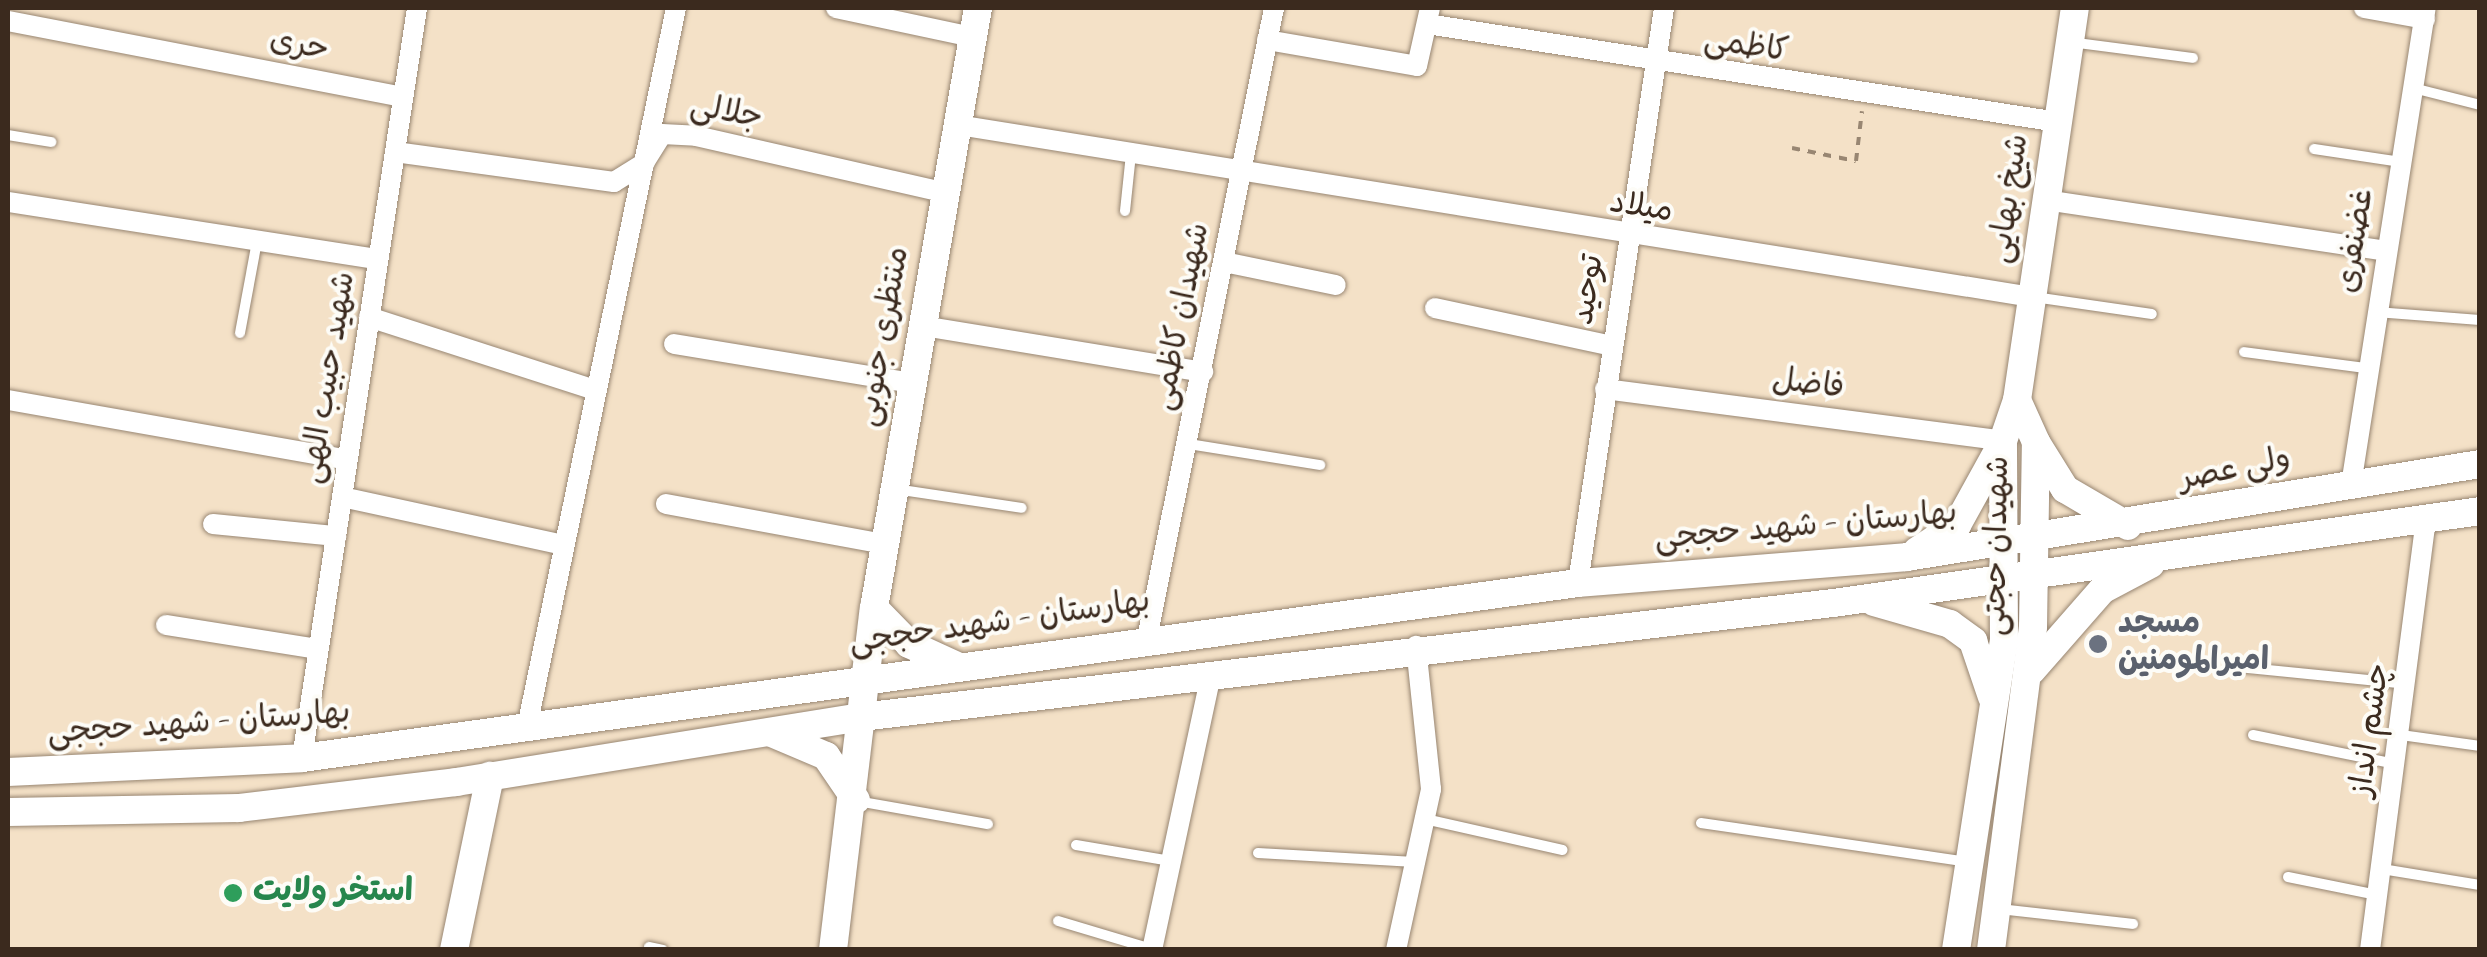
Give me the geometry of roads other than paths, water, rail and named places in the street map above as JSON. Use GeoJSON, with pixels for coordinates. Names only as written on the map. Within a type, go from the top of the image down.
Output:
{"type":"FeatureCollection","features":[{"type":"Feature","properties":{"kind":"main road","name":"منتظری جنوبی"},"geometry":{"type":"LineString","coordinates":[[861,717],[874,608],[978,8]]}},
{"type":"Feature","properties":{"kind":"main road","name":"شیخ بهایی"},"geometry":{"type":"LineString","coordinates":[[2017,400],[2074,8]]}},
{"type":"Feature","properties":{"kind":"main road","name":"شهیدان حجتی"},"geometry":{"type":"LineString","coordinates":[[1956,950],[1995,707],[2003,544],[2003,441],[2017,400]]}},
{"type":"Feature","properties":{"kind":"main road","name":"شهیدان حجتی"},"geometry":{"type":"LineString","coordinates":[[1991,950],[2031,671],[2036,573],[2036,442],[2017,400]]}},
{"type":"Feature","properties":{"kind":"main road"},"geometry":{"type":"LineString","coordinates":[[1907,558],[1957,524],[2003,441]]}},
{"type":"Feature","properties":{"kind":"main road"},"geometry":{"type":"LineString","coordinates":[[2036,442],[2065,489],[2130,526]]}},
{"type":"Feature","properties":{"kind":"main road","name":"ولی عصر"},"geometry":{"type":"LineString","coordinates":[[2003,544],[2130,526],[2480,464]]}},
{"type":"Feature","properties":{"kind":"main road"},"geometry":{"type":"LineString","coordinates":[[8,812],[239,808],[490,776],[861,717],[1416,646],[1833,603],[2480,511]]}},
{"type":"Feature","properties":{"kind":"main road","name":"بهارستان - شهید حججی"},"geometry":{"type":"LineString","coordinates":[[8,772],[302,758],[1147,638],[1578,583],[1907,558],[2003,544]]}},
{"type":"Feature","properties":{"kind":"main road"},"geometry":{"type":"LineString","coordinates":[[2031,671],[2102,590],[2171,555]]}},
{"type":"Feature","properties":{"kind":"main road"},"geometry":{"type":"LineString","coordinates":[[1833,603],[1876,602],[1950,624],[1972,640],[1995,707]]}},
{"type":"Feature","properties":{"kind":"main road"},"geometry":{"type":"LineString","coordinates":[[874,608],[909,644],[955,665]]}},
{"type":"Feature","properties":{"kind":"main road"},"geometry":{"type":"LineString","coordinates":[[833,950],[856,800],[861,717]]}},
{"type":"Feature","properties":{"kind":"main road"},"geometry":{"type":"LineString","coordinates":[[770,733],[826,756],[856,800]]}},
{"type":"Feature","properties":{"kind":"main road"},"geometry":{"type":"LineString","coordinates":[[454,950],[490,776]]}},
{"type":"Feature","properties":{"kind":"street","name":"شهید حبیب الهی"},"geometry":{"type":"LineString","coordinates":[[302,758],[417,8]]}},
{"type":"Feature","properties":{"kind":"street"},"geometry":{"type":"LineString","coordinates":[[527,727],[592,389],[676,8]]}},
{"type":"Feature","properties":{"kind":"street"},"geometry":{"type":"LineString","coordinates":[[836,8],[973,37]]}},
{"type":"Feature","properties":{"kind":"street","name":"شهیدان کاظمی"},"geometry":{"type":"LineString","coordinates":[[1147,638],[1274,8]]}},
{"type":"Feature","properties":{"kind":"street","name":"توحید"},"geometry":{"type":"LineString","coordinates":[[1578,583],[1664,8]]}},
{"type":"Feature","properties":{"kind":"street"},"geometry":{"type":"LineString","coordinates":[[2364,8],[2426,13]]}},
{"type":"Feature","properties":{"kind":"street","name":"غضنفری"},"geometry":{"type":"LineString","coordinates":[[2351,485],[2366,368],[2426,13]]}},
{"type":"Feature","properties":{"kind":"street"},"geometry":{"type":"LineString","coordinates":[[1267,40],[1417,66],[1429,16]]}},
{"type":"Feature","properties":{"kind":"street","name":"کاظمی"},"geometry":{"type":"LineString","coordinates":[[1429,16],[1655,66],[2058,122]]}},
{"type":"Feature","properties":{"kind":"street","name":"حری"},"geometry":{"type":"LineString","coordinates":[[8,21],[403,97]]}},
{"type":"Feature","properties":{"kind":"street","name":"میلاد"},"geometry":{"type":"LineString","coordinates":[[958,126],[1628,238],[2032,296]]}},
{"type":"Feature","properties":{"kind":"street","name":"جلالی"},"geometry":{"type":"LineString","coordinates":[[395,152],[614,182],[644,163],[662,134],[696,136],[946,193]]}},
{"type":"Feature","properties":{"kind":"street"},"geometry":{"type":"LineString","coordinates":[[2046,200],[2386,251]]}},
{"type":"Feature","properties":{"kind":"street"},"geometry":{"type":"LineString","coordinates":[[8,202],[378,259]]}},
{"type":"Feature","properties":{"kind":"street"},"geometry":{"type":"LineString","coordinates":[[1224,262],[1336,285]]}},
{"type":"Feature","properties":{"kind":"street"},"geometry":{"type":"LineString","coordinates":[[1435,308],[1612,346]]}},
{"type":"Feature","properties":{"kind":"street"},"geometry":{"type":"LineString","coordinates":[[370,317],[592,389]]}},
{"type":"Feature","properties":{"kind":"street"},"geometry":{"type":"LineString","coordinates":[[923,326],[1203,372]]}},
{"type":"Feature","properties":{"kind":"street"},"geometry":{"type":"LineString","coordinates":[[674,344],[913,384]]}},
{"type":"Feature","properties":{"kind":"street","name":"فاضل"},"geometry":{"type":"LineString","coordinates":[[1605,390],[2003,441]]}},
{"type":"Feature","properties":{"kind":"street"},"geometry":{"type":"LineString","coordinates":[[8,400],[347,460]]}},
{"type":"Feature","properties":{"kind":"street"},"geometry":{"type":"LineString","coordinates":[[342,498],[560,544]]}},
{"type":"Feature","properties":{"kind":"street"},"geometry":{"type":"LineString","coordinates":[[666,504],[885,544]]}},
{"type":"Feature","properties":{"kind":"street","name":"چشم انداز"},"geometry":{"type":"LineString","coordinates":[[2370,950],[2409,684],[2426,518]]}},
{"type":"Feature","properties":{"kind":"street"},"geometry":{"type":"LineString","coordinates":[[213,524],[336,536]]}},
{"type":"Feature","properties":{"kind":"street"},"geometry":{"type":"LineString","coordinates":[[166,625],[318,649]]}},
{"type":"Feature","properties":{"kind":"street"},"geometry":{"type":"LineString","coordinates":[[1396,950],[1431,789],[1416,646]]}},
{"type":"Feature","properties":{"kind":"street"},"geometry":{"type":"LineString","coordinates":[[1152,949],[1211,675]]}},
{"type":"Feature","properties":{"kind":"lane"},"geometry":{"type":"LineString","coordinates":[[2070,42],[2193,58]]}},
{"type":"Feature","properties":{"kind":"lane"},"geometry":{"type":"LineString","coordinates":[[2413,88],[2480,105]]}},
{"type":"Feature","properties":{"kind":"lane"},"geometry":{"type":"LineString","coordinates":[[8,135],[51,142]]}},
{"type":"Feature","properties":{"kind":"lane"},"geometry":{"type":"LineString","coordinates":[[2314,150],[2400,162]]}},
{"type":"Feature","properties":{"kind":"lane"},"geometry":{"type":"LineString","coordinates":[[1125,211],[1131,154]]}},
{"type":"Feature","properties":{"kind":"lane"},"geometry":{"type":"LineString","coordinates":[[240,333],[257,240]]}},
{"type":"Feature","properties":{"kind":"lane"},"geometry":{"type":"LineString","coordinates":[[2032,296],[2152,314]]}},
{"type":"Feature","properties":{"kind":"lane"},"geometry":{"type":"LineString","coordinates":[[2376,312],[2480,320]]}},
{"type":"Feature","properties":{"kind":"lane"},"geometry":{"type":"LineString","coordinates":[[2244,352],[2366,368]]}},
{"type":"Feature","properties":{"kind":"lane"},"geometry":{"type":"LineString","coordinates":[[1189,444],[1320,465]]}},
{"type":"Feature","properties":{"kind":"lane"},"geometry":{"type":"LineString","coordinates":[[894,489],[1022,508]]}},
{"type":"Feature","properties":{"kind":"lane"},"geometry":{"type":"LineString","coordinates":[[2238,667],[2409,684]]}},
{"type":"Feature","properties":{"kind":"lane"},"geometry":{"type":"LineString","coordinates":[[2253,734],[2397,764]]}},
{"type":"Feature","properties":{"kind":"lane"},"geometry":{"type":"LineString","coordinates":[[2401,735],[2480,746]]}},
{"type":"Feature","properties":{"kind":"lane"},"geometry":{"type":"LineString","coordinates":[[856,800],[988,824]]}},
{"type":"Feature","properties":{"kind":"lane"},"geometry":{"type":"LineString","coordinates":[[1425,819],[1562,850]]}},
{"type":"Feature","properties":{"kind":"lane"},"geometry":{"type":"LineString","coordinates":[[1701,824],[1970,862]]}},
{"type":"Feature","properties":{"kind":"lane"},"geometry":{"type":"LineString","coordinates":[[1076,845],[1171,861]]}},
{"type":"Feature","properties":{"kind":"lane"},"geometry":{"type":"LineString","coordinates":[[1258,853],[1416,862]]}},
{"type":"Feature","properties":{"kind":"lane"},"geometry":{"type":"LineString","coordinates":[[2382,869],[2480,885]]}},
{"type":"Feature","properties":{"kind":"lane"},"geometry":{"type":"LineString","coordinates":[[2288,876],[2378,895]]}},
{"type":"Feature","properties":{"kind":"lane"},"geometry":{"type":"LineString","coordinates":[[1997,908],[2133,924]]}},
{"type":"Feature","properties":{"kind":"lane"},"geometry":{"type":"LineString","coordinates":[[1058,921],[1152,949]]}},
{"type":"Feature","properties":{"kind":"lane"},"geometry":{"type":"LineString","coordinates":[[649,947],[664,950]]}},
{"type":"Feature","properties":{"kind":"place","name":"مسجد امیرالمومنین"},"geometry":{"type":"Point","coordinates":[2098,644]}},
{"type":"Feature","properties":{"kind":"place","name":"استخر ولایت"},"geometry":{"type":"Point","coordinates":[233,893]}}]}
